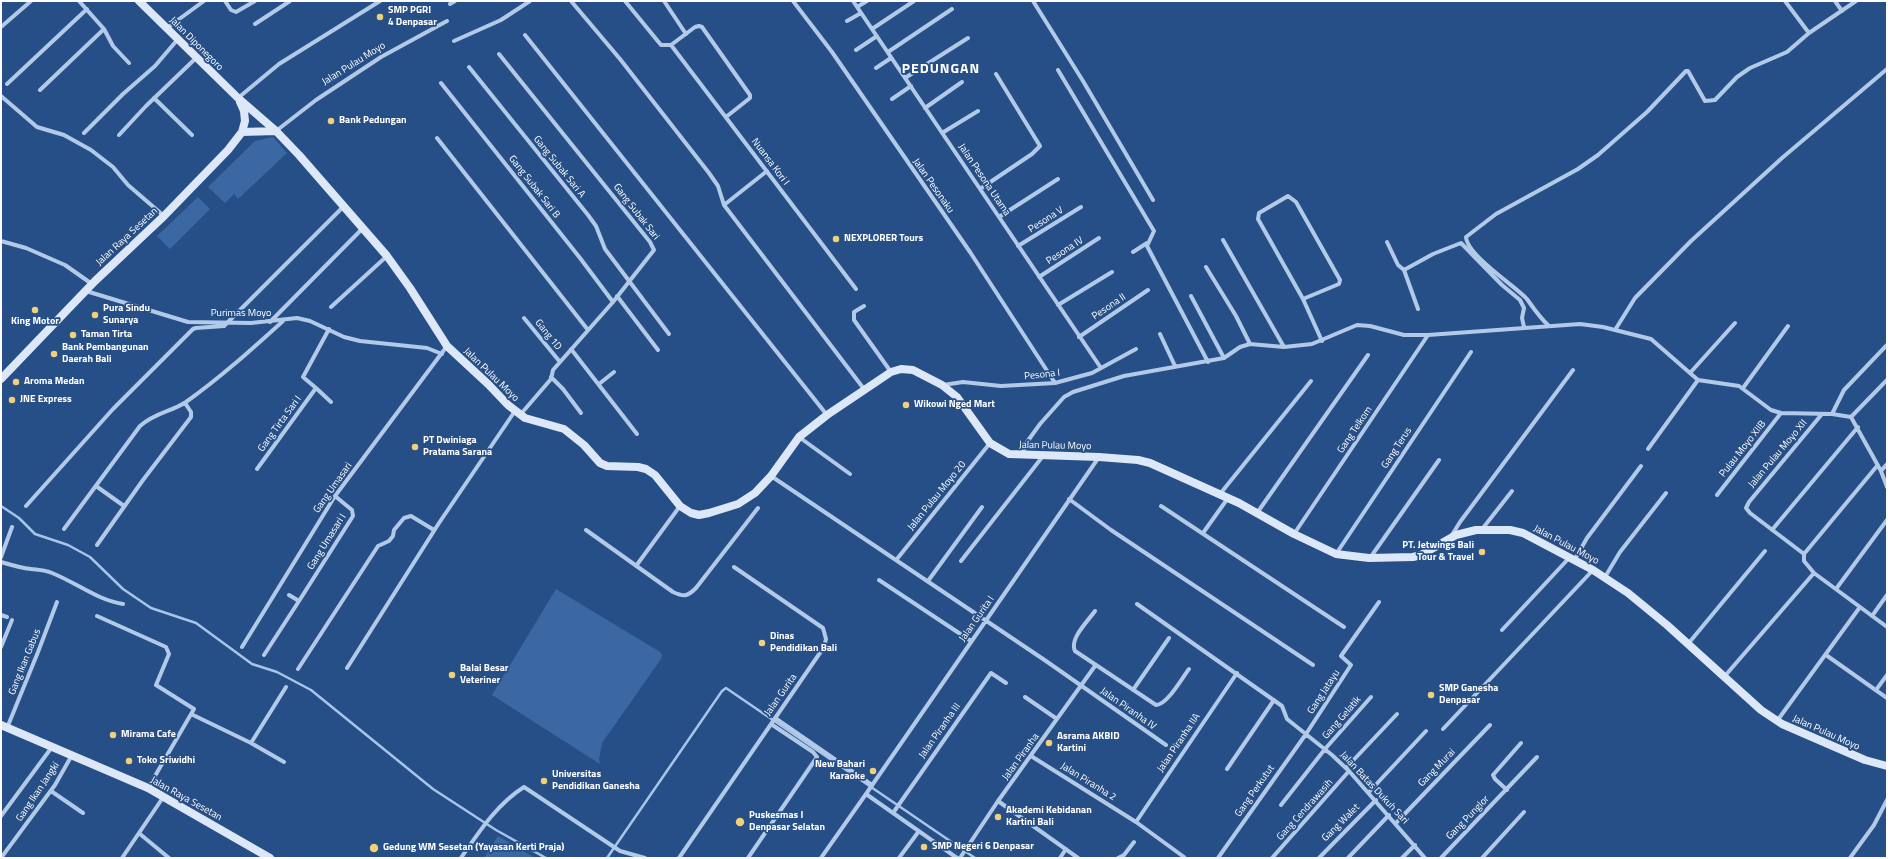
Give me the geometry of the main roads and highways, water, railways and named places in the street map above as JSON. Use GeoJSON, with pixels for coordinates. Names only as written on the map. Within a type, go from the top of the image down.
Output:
{"type":"FeatureCollection","features":[{"type":"Feature","properties":{"kind":"waterway"},"geometry":{"type":"LineString","coordinates":[[1,506],[19,518],[35,534],[68,545],[90,557],[123,589],[151,608],[196,623],[252,664],[277,672],[311,690],[433,789],[496,830],[546,858]]}},
{"type":"Feature","properties":{"kind":"waterway"},"geometry":{"type":"LineString","coordinates":[[607,858],[722,691],[726,688],[975,858]]}},
{"type":"Feature","properties":{"kind":"place","name":"SMP PGRI 4 Denpasar"},"geometry":{"type":"Point","coordinates":[380,17]}},
{"type":"Feature","properties":{"kind":"place","name":"Bank Pedungan"},"geometry":{"type":"Point","coordinates":[331,121]}},
{"type":"Feature","properties":{"kind":"place","name":"NEXPLORER Tours"},"geometry":{"type":"Point","coordinates":[836,239]}},
{"type":"Feature","properties":{"kind":"place","name":"King Motor"},"geometry":{"type":"Point","coordinates":[35,310]}},
{"type":"Feature","properties":{"kind":"place","name":"Pura Sindu Sunarya"},"geometry":{"type":"Point","coordinates":[95,315]}},
{"type":"Feature","properties":{"kind":"place","name":"Taman Tirta"},"geometry":{"type":"Point","coordinates":[73,335]}},
{"type":"Feature","properties":{"kind":"place","name":"Bank Pembangunan Daerah Bali"},"geometry":{"type":"Point","coordinates":[54,354]}},
{"type":"Feature","properties":{"kind":"place","name":"Aroma Medan"},"geometry":{"type":"Point","coordinates":[16,382]}},
{"type":"Feature","properties":{"kind":"place","name":"JNE Express"},"geometry":{"type":"Point","coordinates":[12,400]}},
{"type":"Feature","properties":{"kind":"place","name":"Wikowi Nged Mart"},"geometry":{"type":"Point","coordinates":[906,405]}},
{"type":"Feature","properties":{"kind":"place","name":"PT Dwiniaga Pratama Sarana"},"geometry":{"type":"Point","coordinates":[415,447]}},
{"type":"Feature","properties":{"kind":"place","name":"PT. Jetwings Bali Tour & Travel"},"geometry":{"type":"Point","coordinates":[1482,552]}},
{"type":"Feature","properties":{"kind":"place","name":"Dinas Pendidikan Bali"},"geometry":{"type":"Point","coordinates":[762,643]}},
{"type":"Feature","properties":{"kind":"place","name":"Balai Besar Veteriner"},"geometry":{"type":"Point","coordinates":[452,675]}},
{"type":"Feature","properties":{"kind":"place","name":"SMP Ganesha Denpasar"},"geometry":{"type":"Point","coordinates":[1431,695]}},
{"type":"Feature","properties":{"kind":"place","name":"Mirama Cafe"},"geometry":{"type":"Point","coordinates":[113,735]}},
{"type":"Feature","properties":{"kind":"place","name":"Asrama AKBID Kartini"},"geometry":{"type":"Point","coordinates":[1049,743]}},
{"type":"Feature","properties":{"kind":"place","name":"Toko Sriwidhi"},"geometry":{"type":"Point","coordinates":[129,761]}},
{"type":"Feature","properties":{"kind":"place","name":"New Bahari Karaoke"},"geometry":{"type":"Point","coordinates":[873,771]}},
{"type":"Feature","properties":{"kind":"place","name":"Universitas Pendidikan Ganesha"},"geometry":{"type":"Point","coordinates":[544,781]}},
{"type":"Feature","properties":{"kind":"place","name":"Akademi Kebidanan Kartini Bali"},"geometry":{"type":"Point","coordinates":[998,817]}},
{"type":"Feature","properties":{"kind":"place","name":"Puskesmas I Denpasar Selatan"},"geometry":{"type":"Point","coordinates":[740,822]}},
{"type":"Feature","properties":{"kind":"place","name":"SMP Negeri 6 Denpasar"},"geometry":{"type":"Point","coordinates":[924,847]}},
{"type":"Feature","properties":{"kind":"place","name":"Gedung WM Sesetan (Yayasan Kerti Praja)"},"geometry":{"type":"Point","coordinates":[374,848]}},
{"type":"Feature","properties":{"kind":"district","name":"PEDUNGAN"},"geometry":{"type":"Point","coordinates":[941,70]}}]}
